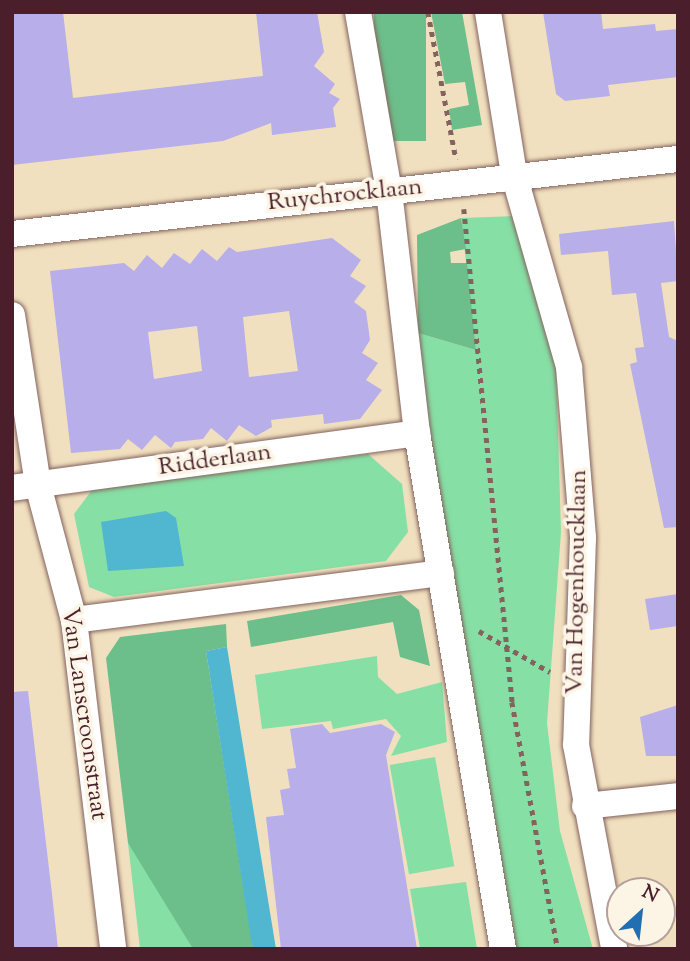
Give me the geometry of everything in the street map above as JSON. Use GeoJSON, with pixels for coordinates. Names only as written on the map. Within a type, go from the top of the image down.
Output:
{"type":"FeatureCollection","features":[{"type":"Feature","properties":{"kind":"street"},"geometry":{"type":"LineString","coordinates":[[358,12],[390,191],[418,433],[503,949]]}},
{"type":"Feature","properties":{"kind":"street","name":"Van Hogenhoucklaan"},"geometry":{"type":"LineString","coordinates":[[488,12],[514,175],[552,289],[579,443],[583,538],[576,687],[585,806],[614,949]]}},
{"type":"Feature","properties":{"kind":"street","name":"Ruychrocklaan"},"geometry":{"type":"LineString","coordinates":[[12,234],[514,175],[678,159]]}},
{"type":"Feature","properties":{"kind":"street","name":"Van Lanscroonstraat"},"geometry":{"type":"LineString","coordinates":[[12,315],[25,487],[74,620],[113,949]]}},
{"type":"Feature","properties":{"kind":"street","name":"Ridderlaan"},"geometry":{"type":"LineString","coordinates":[[25,487],[418,433]]}},
{"type":"Feature","properties":{"kind":"street"},"geometry":{"type":"LineString","coordinates":[[74,620],[440,573]]}},
{"type":"Feature","properties":{"kind":"street"},"geometry":{"type":"LineString","coordinates":[[585,806],[678,796]]}},
{"type":"Feature","properties":{"kind":"path"},"geometry":{"type":"LineString","coordinates":[[428,12],[460,183],[507,647],[526,796],[558,949]]}},
{"type":"Feature","properties":{"kind":"path"},"geometry":{"type":"LineString","coordinates":[[448,613],[576,687]]}},
{"type":"Feature","properties":{"kind":"green space"},"geometry":{"type":"Polygon","coordinates":[[[374,12],[426,12],[426,141],[374,141],[374,12]]]}},
{"type":"Feature","properties":{"kind":"green space"},"geometry":{"type":"Polygon","coordinates":[[[431,12],[462,12],[482,125],[452,130],[449,109],[469,105],[465,82],[445,84],[431,12]]]}},
{"type":"Feature","properties":{"kind":"green space"},"geometry":{"type":"Polygon","coordinates":[[[516,216],[556,366],[561,532],[547,723],[560,831],[593,949],[511,949],[437,496],[418,333],[476,350],[461,218],[516,216]]]}},
{"type":"Feature","properties":{"kind":"green space"},"geometry":{"type":"Polygon","coordinates":[[[461,218],[466,249],[450,252],[451,263],[467,263],[476,350],[418,333],[417,235],[461,218]]]}},
{"type":"Feature","properties":{"kind":"green space"},"geometry":{"type":"Polygon","coordinates":[[[368,454],[402,484],[408,532],[386,561],[114,597],[89,587],[74,514],[92,490],[368,454]]]}},
{"type":"Feature","properties":{"kind":"green space"},"geometry":{"type":"Polygon","coordinates":[[[401,595],[419,610],[430,666],[400,657],[393,622],[251,647],[247,621],[401,595]]]}},
{"type":"Feature","properties":{"kind":"green space"},"geometry":{"type":"Polygon","coordinates":[[[226,624],[227,647],[206,651],[253,949],[193,949],[128,843],[106,658],[120,637],[226,624]]]}},
{"type":"Feature","properties":{"kind":"green space"},"geometry":{"type":"Polygon","coordinates":[[[377,656],[378,677],[397,694],[442,682],[447,742],[391,756],[401,736],[386,719],[333,729],[331,721],[262,729],[255,675],[377,656]]]}},
{"type":"Feature","properties":{"kind":"green space"},"geometry":{"type":"Polygon","coordinates":[[[435,757],[454,866],[409,874],[390,765],[435,757]]]}},
{"type":"Feature","properties":{"kind":"green space"},"geometry":{"type":"Polygon","coordinates":[[[128,843],[143,863],[193,949],[140,949],[128,843]]]}},
{"type":"Feature","properties":{"kind":"green space"},"geometry":{"type":"Polygon","coordinates":[[[466,882],[477,949],[420,949],[410,889],[466,882]]]}},
{"type":"Feature","properties":{"kind":"water"},"geometry":{"type":"Polygon","coordinates":[[[166,511],[176,518],[184,566],[108,571],[101,522],[166,511]]]}},
{"type":"Feature","properties":{"kind":"water"},"geometry":{"type":"Polygon","coordinates":[[[227,647],[276,949],[253,949],[251,940],[206,651],[227,647]]]}},
{"type":"Feature","properties":{"kind":"building"},"geometry":{"type":"Polygon","coordinates":[[[12,12],[63,12],[73,98],[263,76],[256,12],[317,12],[324,52],[314,66],[335,84],[329,93],[340,99],[333,108],[336,127],[272,135],[271,123],[223,141],[12,165],[12,12]]]}},
{"type":"Feature","properties":{"kind":"building"},"geometry":{"type":"Polygon","coordinates":[[[543,12],[601,12],[603,29],[655,24],[656,31],[678,29],[678,77],[608,85],[610,96],[565,101],[556,94],[543,12]]]}},
{"type":"Feature","properties":{"kind":"building"},"geometry":{"type":"Polygon","coordinates":[[[674,221],[678,281],[661,283],[669,337],[678,341],[678,527],[664,528],[630,364],[637,362],[635,348],[644,347],[636,293],[612,295],[608,251],[561,255],[559,234],[674,221]]]}},
{"type":"Feature","properties":{"kind":"building"},"geometry":{"type":"Polygon","coordinates":[[[332,238],[361,260],[350,276],[366,286],[354,302],[366,311],[370,340],[362,353],[378,363],[366,380],[382,390],[360,419],[324,424],[323,414],[271,420],[272,427],[256,436],[239,425],[227,441],[211,428],[203,439],[175,442],[171,448],[155,435],[142,450],[128,439],[120,449],[71,453],[50,271],[124,263],[134,271],[147,255],[162,268],[174,253],[190,264],[202,249],[217,261],[229,247],[237,252],[332,238]],[[289,311],[243,317],[249,377],[298,371],[289,311]],[[197,326],[148,332],[154,379],[202,371],[197,326]]]}},
{"type":"Feature","properties":{"kind":"building"},"geometry":{"type":"Polygon","coordinates":[[[678,594],[678,626],[650,630],[645,599],[678,594]]]}},
{"type":"Feature","properties":{"kind":"building"},"geometry":{"type":"Polygon","coordinates":[[[28,691],[58,949],[12,949],[12,692],[28,691]]]}},
{"type":"Feature","properties":{"kind":"building"},"geometry":{"type":"Polygon","coordinates":[[[678,705],[678,756],[646,756],[640,717],[678,705]]]}},
{"type":"Feature","properties":{"kind":"building"},"geometry":{"type":"Polygon","coordinates":[[[322,724],[330,733],[381,724],[395,732],[386,755],[417,949],[281,949],[266,817],[284,815],[280,790],[290,788],[287,769],[296,768],[290,729],[322,724]]]}}]}
